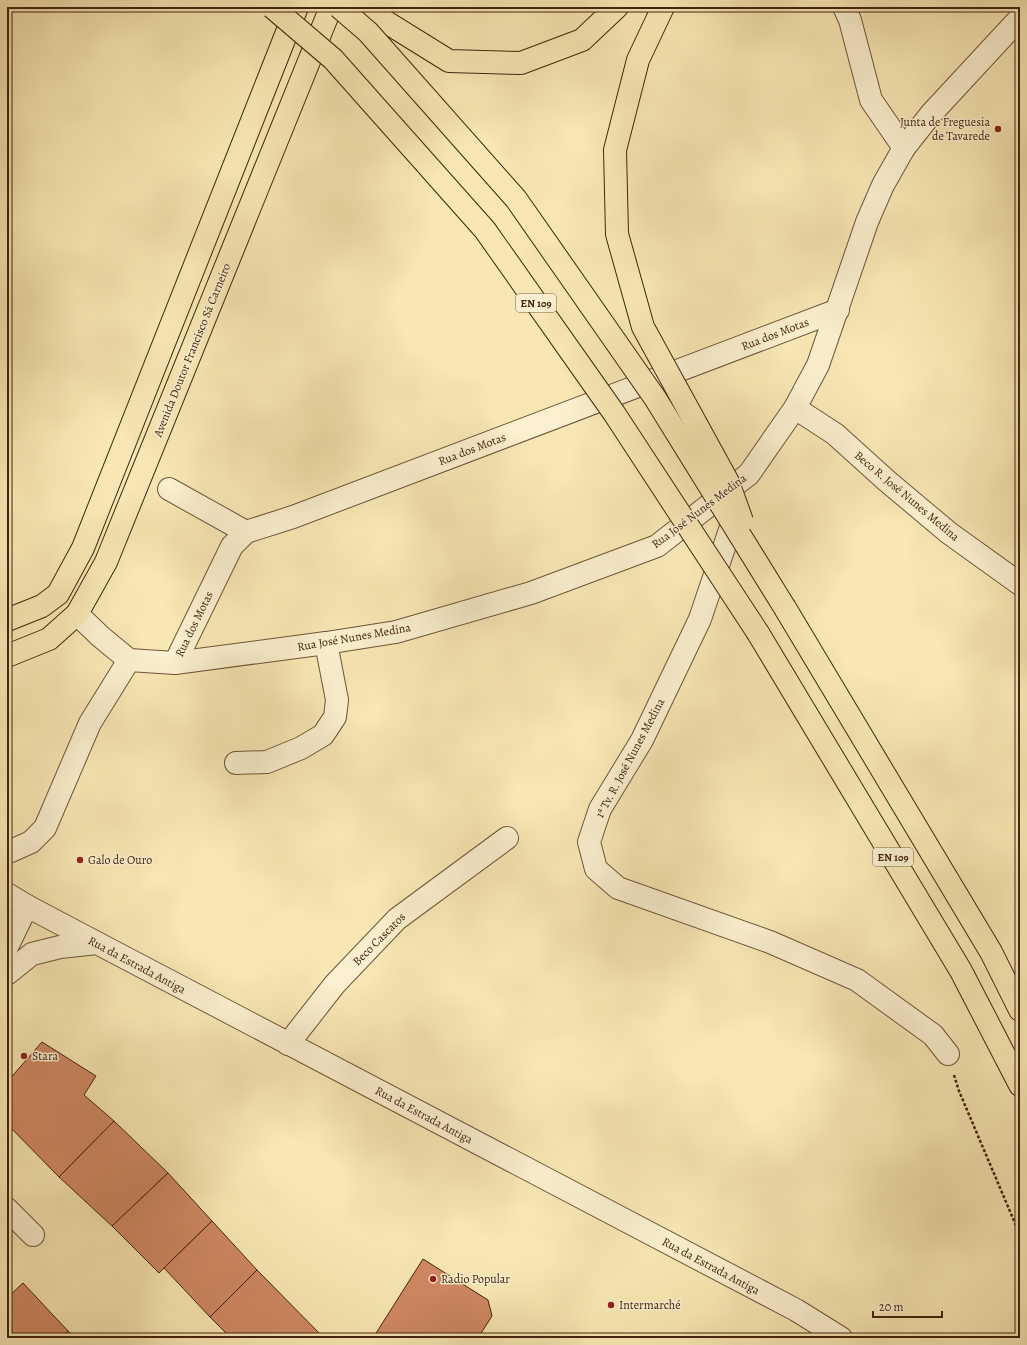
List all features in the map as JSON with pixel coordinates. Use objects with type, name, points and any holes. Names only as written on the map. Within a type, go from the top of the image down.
[{"type":"main road","name":"EN 109","points":[[272,7],[332,59],[485,230],[614,413],[758,633],[961,971],[1020,1085]]},
{"type":"main road","points":[[7,620],[42,606],[58,594],[83,548],[297,7]]},
{"type":"main road","name":"Avenida Doutor Francisco Sá Carneiro","points":[[7,656],[49,638],[77,614],[106,562],[331,7]]},
{"type":"main road","name":"EN 109","points":[[339,7],[368,32],[516,199],[655,398],[785,608],[991,952],[1020,1010]]},
{"type":"main road","points":[[362,7],[449,61],[521,63],[582,40],[617,7]]},
{"type":"main road","points":[[663,7],[638,60],[614,150],[617,234],[643,327],[728,482],[755,560]]},
{"type":"street","points":[[844,7],[850,20],[871,100],[904,148]]},
{"type":"street","name":"Rua José Nunes Medina","points":[[129,660],[176,662],[326,643],[396,632],[531,593],[657,546],[749,474],[795,408],[818,365],[867,222],[883,185],[904,148],[931,114],[1020,18]]},
{"type":"street","name":"Rua dos Motas","points":[[176,662],[232,546],[246,532],[293,517],[838,310]]},
{"type":"street","name":"Beco R. José Nunes Medina","points":[[795,408],[835,434],[887,481],[949,533],[1020,584]]},
{"type":"street","name":"1ª Tv. R. José Nunes Medina","points":[[749,474],[700,619],[642,740],[600,809],[589,842],[596,869],[618,888],[770,942],[857,980],[933,1035],[948,1054]]},
{"type":"street","points":[[169,488],[246,532]]},
{"type":"street","points":[[7,851],[11,851],[31,842],[45,828],[90,723],[129,660],[101,637],[77,614]]},
{"type":"street","points":[[236,762],[267,762],[301,748],[322,735],[335,716],[337,700],[326,643]]},
{"type":"street","name":"Beco Cascatos","points":[[288,1044],[335,984],[397,919],[507,838]]},
{"type":"street","name":"Rua da Estrada Antiga","points":[[7,894],[96,943],[796,1310],[841,1338]]},
{"type":"street","points":[[7,947],[27,906]]},
{"type":"street","points":[[7,974],[32,954],[60,947],[96,943]]},
{"type":"street","points":[[7,1209],[34,1235]]},
{"type":"path","points":[[948,1054],[959,1091],[1020,1236]]},
{"type":"building","points":[[42,1042],[96,1076],[84,1095],[114,1121],[59,1177],[7,1124],[7,1082]]},
{"type":"building","points":[[114,1121],[168,1173],[112,1226],[59,1177]]},
{"type":"building","points":[[168,1173],[212,1221],[159,1273],[112,1226]]},
{"type":"building","points":[[212,1221],[257,1270],[210,1317],[164,1268]]},
{"type":"building","name":"Radio Popular","points":[[423,1259],[488,1300],[492,1316],[478,1338],[373,1338]]},
{"type":"building","points":[[257,1270],[324,1338],[231,1338],[210,1317]]},
{"type":"building","points":[[23,1283],[68,1331],[61,1338],[7,1338],[7,1298]]},
{"type":"building","points":[[68,1331],[76,1338],[61,1338]]},
{"type":"place","name":"Junta de Freguesia de Tavarede","points":[[998,129]]},
{"type":"place","name":"Galo de Ouro","points":[[80,860]]},
{"type":"place","name":"Stara","points":[[24,1056]]},
{"type":"place","name":"Radio Popular","points":[[433,1279]]},
{"type":"place","name":"Intermarché","points":[[611,1305]]}]
